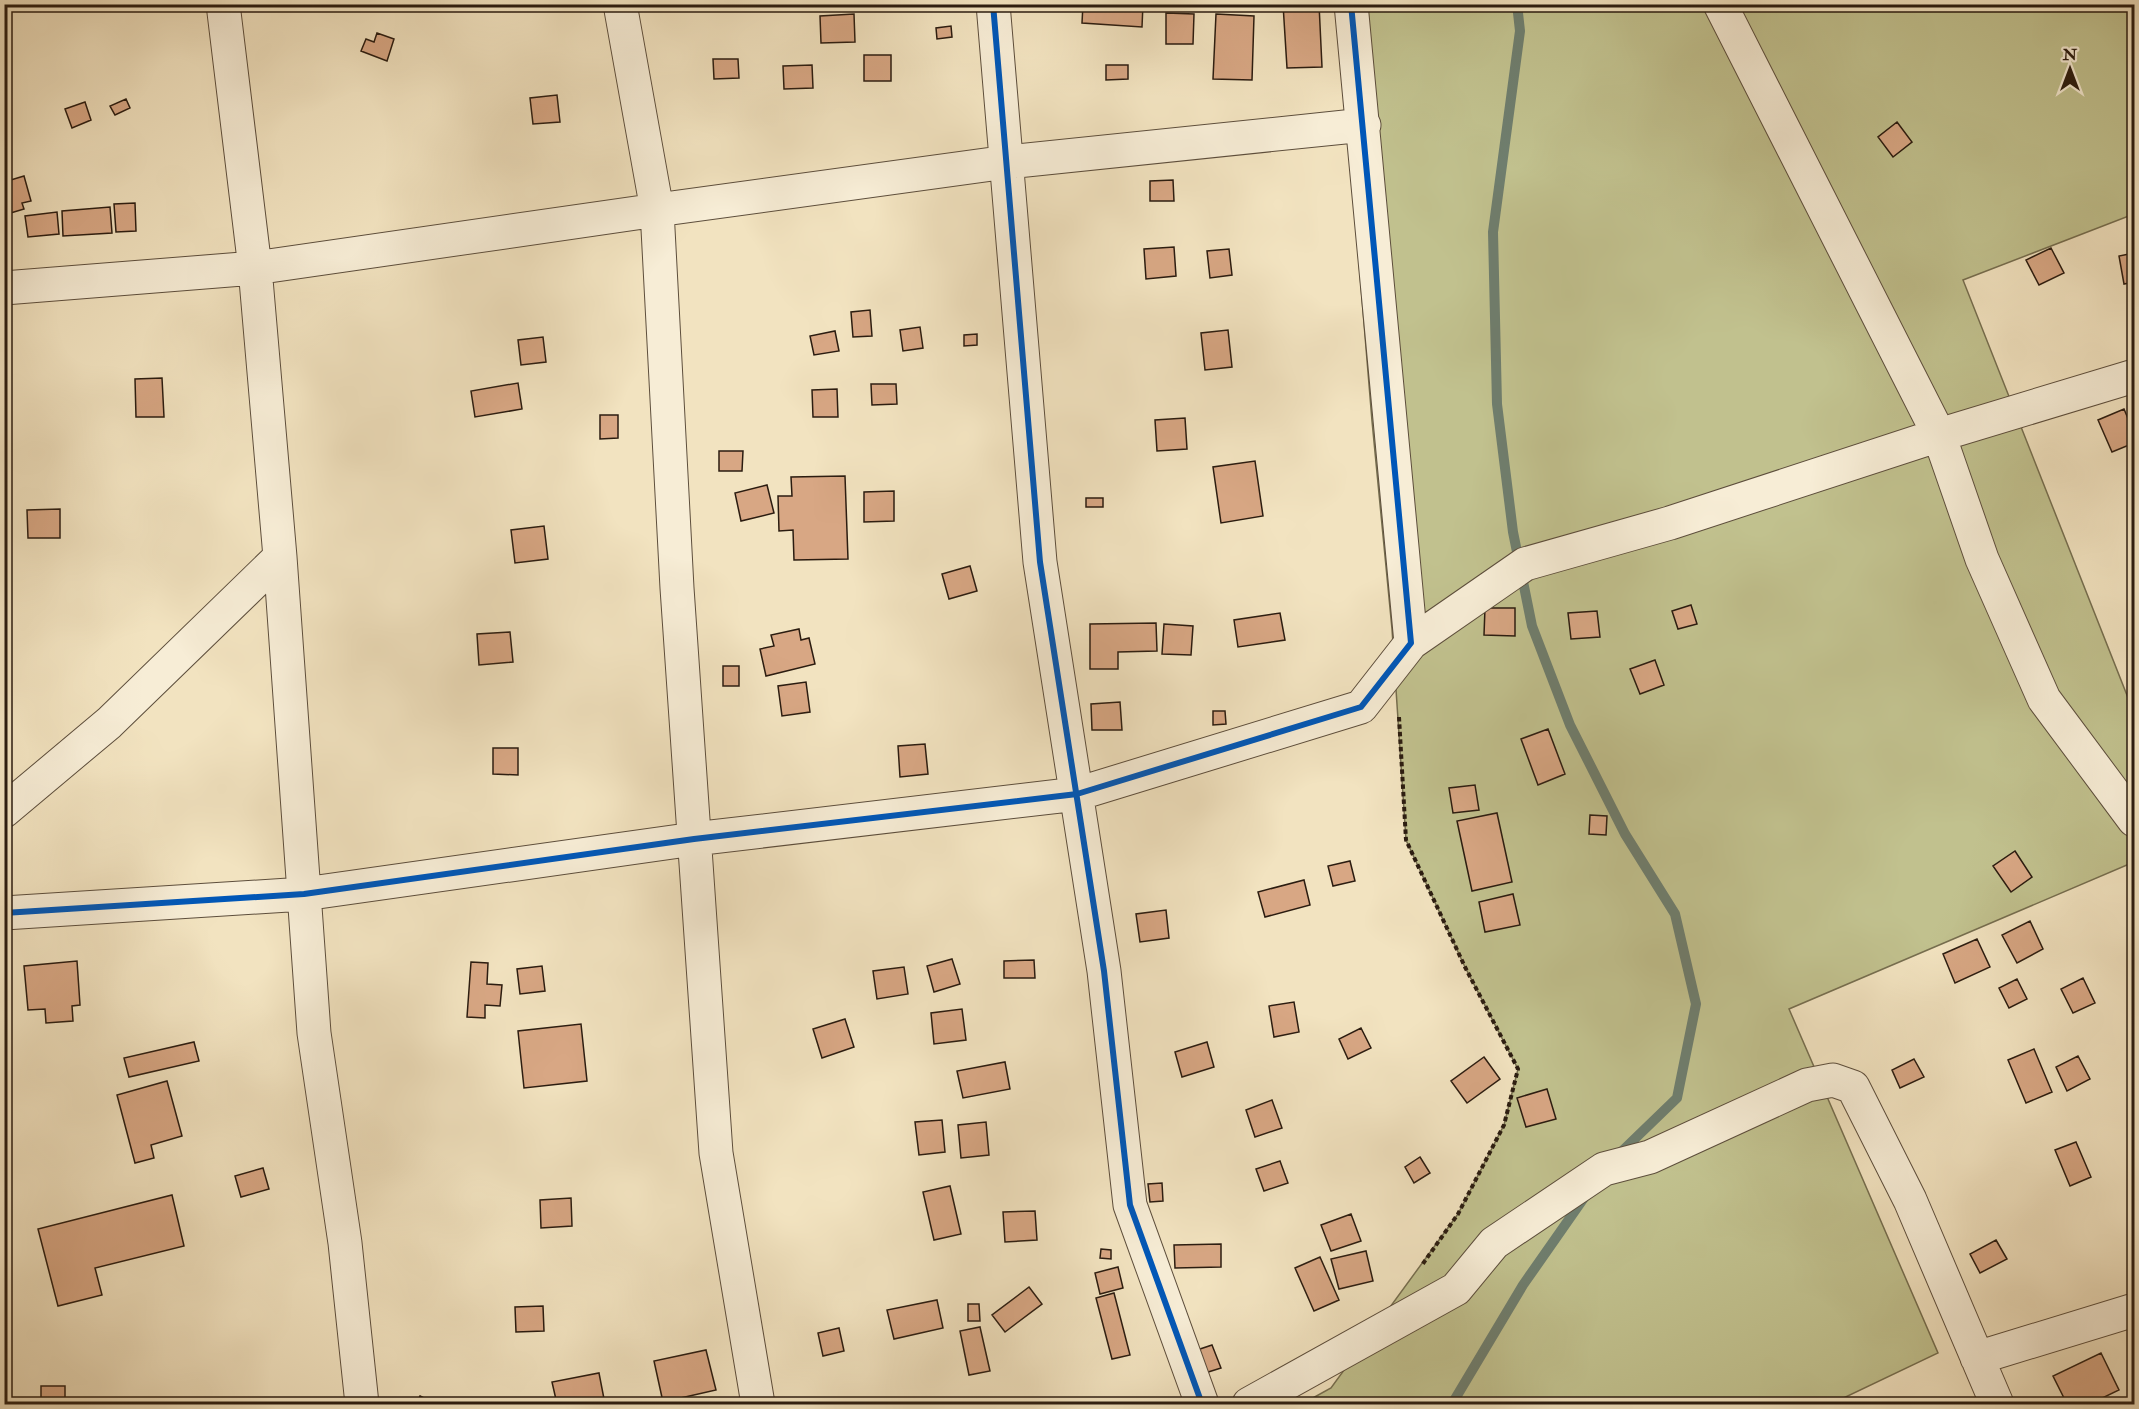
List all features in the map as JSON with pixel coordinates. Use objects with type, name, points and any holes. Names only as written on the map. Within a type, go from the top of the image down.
[{"type":"street","points":[[223,4],[255,268],[280,557],[314,1033],[345,1243],[363,1404]]},
{"type":"street","points":[[620,4],[657,210],[676,588],[716,1153],[758,1404]]},
{"type":"street","points":[[993,4],[1040,562],[1104,971],[1130,1205],[1202,1404]]},
{"type":"street","points":[[1352,4],[1411,643]]},
{"type":"street","points":[[1720,4],[1940,435],[1982,558],[2044,699],[2134,820]]},
{"type":"street","points":[[4,288],[255,268],[1007,162],[1364,125]]},
{"type":"street","points":[[4,913],[304,894],[694,839],[1077,794],[1361,707],[1411,643],[1525,564],[1670,523],[1940,435],[2134,376]]},
{"type":"street","points":[[4,811],[109,723],[280,557]]},
{"type":"street","points":[[1249,1404],[1456,1289],[1494,1243],[1604,1169],[1650,1157],[1808,1085],[1833,1080],[1853,1087],[1910,1200],[1997,1404]]},
{"type":"street","points":[[1977,1358],[2134,1310]]},
{"type":"path","points":[[1399,711],[1406,840],[1465,967],[1518,1069],[1504,1125],[1458,1214],[1418,1272]]},
{"type":"green space","points":[[1356,5],[2134,5],[2134,214],[1963,280],[2134,713],[2134,862],[1789,1009],[1938,1353],[1831,1404],[1302,1404],[1331,1388],[1458,1214],[1504,1125],[1518,1069],[1465,967],[1406,840],[1392,629],[1353,189]]},
{"type":"building","points":[[1083,4],[1143,4],[1142,27],[1082,23]]},
{"type":"building","points":[[1283,4],[1319,4],[1322,67],[1287,68]]},
{"type":"building","points":[[1166,13],[1194,14],[1193,44],[1166,44]]},
{"type":"building","points":[[854,14],[855,42],[821,43],[820,16]]},
{"type":"building","points":[[1216,14],[1254,16],[1252,80],[1213,79]]},
{"type":"building","points":[[951,26],[952,37],[937,39],[936,28]]},
{"type":"building","points":[[377,33],[394,39],[387,61],[361,51],[366,39],[374,42]]},
{"type":"building","points":[[864,55],[891,55],[891,81],[864,81]]},
{"type":"building","points":[[713,59],[738,59],[739,78],[714,79]]},
{"type":"building","points":[[812,65],[813,88],[784,89],[783,66]]},
{"type":"building","points":[[1106,65],[1128,65],[1128,79],[1106,80]]},
{"type":"building","points":[[557,95],[560,122],[533,124],[530,98]]},
{"type":"building","points":[[126,99],[130,108],[115,115],[110,106]]},
{"type":"building","points":[[85,102],[91,120],[72,128],[65,109]]},
{"type":"building","points":[[1897,122],[1912,142],[1893,157],[1878,137]]},
{"type":"building","points":[[24,176],[31,201],[22,203],[24,209],[4,215],[4,182]]},
{"type":"building","points":[[1173,180],[1174,201],[1150,201],[1150,181]]},
{"type":"building","points":[[135,203],[136,231],[116,232],[114,204]]},
{"type":"building","points":[[110,207],[112,233],[63,236],[62,211]]},
{"type":"building","points":[[57,212],[59,234],[28,237],[25,216]]},
{"type":"building","points":[[1174,247],[1176,276],[1146,279],[1144,249]]},
{"type":"building","points":[[2051,248],[2064,273],[2039,285],[2026,260]]},
{"type":"building","points":[[1229,249],[1232,275],[1210,278],[1207,251]]},
{"type":"building","points":[[2134,253],[2134,282],[2124,284],[2119,256]]},
{"type":"building","points":[[870,310],[872,336],[853,337],[851,312]]},
{"type":"building","points":[[920,327],[923,348],[903,351],[900,330]]},
{"type":"building","points":[[1228,330],[1232,367],[1205,370],[1201,333]]},
{"type":"building","points":[[835,331],[839,351],[814,355],[810,336]]},
{"type":"building","points":[[977,334],[977,345],[964,346],[964,335]]},
{"type":"building","points":[[543,337],[546,362],[521,365],[518,340]]},
{"type":"building","points":[[162,378],[164,417],[136,417],[135,379]]},
{"type":"building","points":[[518,383],[522,409],[475,417],[471,391]]},
{"type":"building","points":[[871,384],[896,384],[897,404],[872,405]]},
{"type":"building","points":[[837,389],[838,417],[813,417],[812,390]]},
{"type":"building","points":[[2124,409],[2134,433],[2134,443],[2112,452],[2098,420]]},
{"type":"building","points":[[600,415],[618,415],[618,438],[600,439]]},
{"type":"building","points":[[1185,418],[1187,449],[1157,451],[1155,420]]},
{"type":"building","points":[[719,451],[743,451],[742,471],[719,471]]},
{"type":"building","points":[[1255,461],[1263,516],[1221,523],[1213,467]]},
{"type":"building","points":[[845,476],[848,559],[794,560],[793,530],[779,531],[778,496],[792,496],[791,477]]},
{"type":"building","points":[[767,485],[774,513],[741,521],[735,493]]},
{"type":"building","points":[[894,491],[894,521],[864,522],[864,492]]},
{"type":"building","points":[[1086,498],[1103,498],[1103,507],[1086,507]]},
{"type":"building","points":[[60,509],[60,538],[28,538],[27,510]]},
{"type":"building","points":[[544,526],[548,559],[515,563],[511,530]]},
{"type":"building","points":[[970,566],[977,591],[949,599],[942,574]]},
{"type":"building","points":[[1691,605],[1697,624],[1678,629],[1672,611]]},
{"type":"building","points":[[1485,608],[1515,608],[1515,636],[1484,635]]},
{"type":"building","points":[[1597,611],[1600,637],[1571,639],[1568,613]]},
{"type":"building","points":[[1280,613],[1285,640],[1238,647],[1234,620]]},
{"type":"building","points":[[1156,623],[1157,651],[1118,652],[1118,669],[1090,669],[1090,624]]},
{"type":"building","points":[[1164,624],[1193,626],[1191,655],[1162,654]]},
{"type":"building","points":[[799,629],[801,640],[809,638],[815,664],[766,676],[760,649],[774,646],[771,635]]},
{"type":"building","points":[[510,632],[513,662],[479,665],[477,634]]},
{"type":"building","points":[[1655,660],[1664,685],[1640,694],[1630,669]]},
{"type":"building","points":[[723,666],[739,666],[739,686],[723,686]]},
{"type":"building","points":[[806,682],[810,712],[782,716],[778,686]]},
{"type":"building","points":[[1120,702],[1122,730],[1092,730],[1091,704]]},
{"type":"building","points":[[1213,711],[1225,711],[1226,724],[1213,725]]},
{"type":"building","points":[[1548,729],[1565,774],[1538,785],[1521,739]]},
{"type":"building","points":[[925,744],[928,774],[900,777],[898,746]]},
{"type":"building","points":[[493,748],[518,748],[518,775],[493,774]]},
{"type":"building","points":[[1475,785],[1479,810],[1453,813],[1449,788]]},
{"type":"building","points":[[1497,813],[1512,882],[1472,891],[1457,821]]},
{"type":"building","points":[[1590,815],[1607,816],[1606,835],[1589,834]]},
{"type":"building","points":[[2015,851],[2032,877],[2011,892],[1993,866]]},
{"type":"building","points":[[1350,861],[1355,881],[1333,886],[1328,866]]},
{"type":"building","points":[[1304,880],[1310,905],[1265,917],[1258,892]]},
{"type":"building","points":[[1513,894],[1520,925],[1485,932],[1479,902]]},
{"type":"building","points":[[1166,910],[1169,938],[1140,942],[1136,914]]},
{"type":"building","points":[[2030,921],[2043,949],[2017,963],[2002,935]]},
{"type":"building","points":[[1977,939],[1990,967],[1955,983],[1943,954]]},
{"type":"building","points":[[952,959],[960,984],[934,992],[927,966]]},
{"type":"building","points":[[1034,960],[1035,978],[1004,978],[1004,961]]},
{"type":"building","points":[[77,961],[80,1005],[72,1006],[73,1021],[46,1023],[45,1009],[28,1010],[24,966]]},
{"type":"building","points":[[471,962],[488,963],[487,984],[502,985],[500,1006],[485,1005],[485,1018],[467,1017]]},
{"type":"building","points":[[542,966],[545,991],[520,994],[517,969]]},
{"type":"building","points":[[904,967],[908,994],[877,999],[873,971]]},
{"type":"building","points":[[2083,978],[2095,1003],[2073,1013],[2061,989]]},
{"type":"building","points":[[2017,979],[2027,999],[2009,1008],[1999,988]]},
{"type":"building","points":[[1294,1002],[1299,1032],[1274,1037],[1269,1006]]},
{"type":"building","points":[[962,1009],[966,1040],[934,1044],[931,1013]]},
{"type":"building","points":[[845,1019],[854,1047],[822,1058],[813,1029]]},
{"type":"building","points":[[581,1024],[587,1081],[524,1088],[518,1031]]},
{"type":"building","points":[[1361,1028],[1371,1048],[1348,1059],[1339,1039]]},
{"type":"building","points":[[194,1042],[199,1061],[129,1077],[124,1058]]},
{"type":"building","points":[[1207,1042],[1214,1067],[1182,1077],[1175,1052]]},
{"type":"building","points":[[2034,1049],[2052,1092],[2026,1103],[2008,1060]]},
{"type":"building","points":[[2078,1056],[2090,1079],[2067,1091],[2056,1067]]},
{"type":"building","points":[[1484,1057],[1500,1079],[1467,1103],[1451,1081]]},
{"type":"building","points":[[1914,1059],[1924,1077],[1900,1088],[1892,1070]]},
{"type":"building","points":[[1005,1062],[1010,1089],[963,1098],[957,1071]]},
{"type":"building","points":[[167,1081],[182,1136],[151,1145],[154,1158],[135,1163],[117,1095]]},
{"type":"building","points":[[1547,1089],[1556,1119],[1526,1127],[1517,1098]]},
{"type":"building","points":[[1272,1100],[1282,1128],[1255,1137],[1246,1110]]},
{"type":"building","points":[[942,1120],[945,1152],[919,1155],[915,1122]]},
{"type":"building","points":[[986,1122],[989,1155],[961,1158],[958,1125]]},
{"type":"building","points":[[2076,1142],[2091,1177],[2070,1186],[2055,1150]]},
{"type":"building","points":[[1420,1157],[1430,1173],[1414,1183],[1405,1167]]},
{"type":"building","points":[[1280,1161],[1288,1183],[1264,1191],[1256,1169]]},
{"type":"building","points":[[263,1168],[269,1189],[241,1197],[235,1176]]},
{"type":"building","points":[[1162,1183],[1163,1201],[1150,1202],[1148,1184]]},
{"type":"building","points":[[950,1186],[961,1234],[934,1240],[923,1192]]},
{"type":"building","points":[[172,1195],[184,1246],[95,1268],[102,1295],[58,1306],[38,1229]]},
{"type":"building","points":[[571,1198],[572,1226],[541,1228],[540,1200]]},
{"type":"building","points":[[1035,1211],[1037,1240],[1005,1242],[1003,1212]]},
{"type":"building","points":[[1351,1214],[1361,1241],[1331,1251],[1321,1225]]},
{"type":"building","points":[[1996,1240],[2007,1259],[1980,1273],[1970,1254]]},
{"type":"building","points":[[1221,1244],[1221,1267],[1175,1268],[1174,1245]]},
{"type":"building","points":[[1101,1249],[1111,1250],[1111,1259],[1100,1258]]},
{"type":"building","points":[[1366,1251],[1373,1281],[1339,1289],[1331,1259]]},
{"type":"building","points":[[1320,1257],[1339,1300],[1314,1311],[1295,1268]]},
{"type":"building","points":[[1118,1267],[1123,1288],[1100,1294],[1095,1273]]},
{"type":"building","points":[[1029,1287],[1042,1304],[1005,1332],[992,1315]]},
{"type":"building","points":[[1114,1293],[1130,1355],[1112,1359],[1096,1298]]},
{"type":"building","points":[[937,1300],[943,1328],[894,1339],[887,1310]]},
{"type":"building","points":[[968,1304],[979,1304],[980,1321],[968,1321]]},
{"type":"building","points":[[543,1306],[544,1331],[516,1332],[515,1307]]},
{"type":"building","points":[[980,1327],[990,1371],[969,1375],[960,1331]]},
{"type":"building","points":[[839,1328],[844,1351],[823,1356],[818,1333]]},
{"type":"building","points":[[1212,1345],[1221,1368],[1205,1373],[1197,1350]]},
{"type":"building","points":[[706,1350],[716,1390],[663,1402],[654,1361]]},
{"type":"building","points":[[2101,1353],[2119,1390],[2090,1404],[2067,1404],[2053,1376]]},
{"type":"building","points":[[599,1373],[605,1404],[557,1404],[552,1382]]},
{"type":"building","points":[[41,1386],[65,1386],[65,1404],[41,1404]]},
{"type":"building","points":[[420,1396],[434,1403],[434,1404],[416,1404]]},
{"type":"building","points":[[866,1400],[867,1404],[840,1404]]},
{"type":"waterway","points":[[1517,4],[1520,31],[1493,232],[1497,404],[1513,532],[1532,626],[1570,725],[1625,834],[1675,914],[1696,1004],[1677,1098],[1618,1155]]},
{"type":"waterway","points":[[1452,1404],[1523,1285],[1586,1195]]},
{"type":"cycle path","points":[[993,4],[1040,562],[1104,971],[1130,1205],[1202,1404]]},
{"type":"cycle path","points":[[4,913],[304,894],[694,839],[1077,794],[1361,707],[1411,643],[1351,4]]}]
